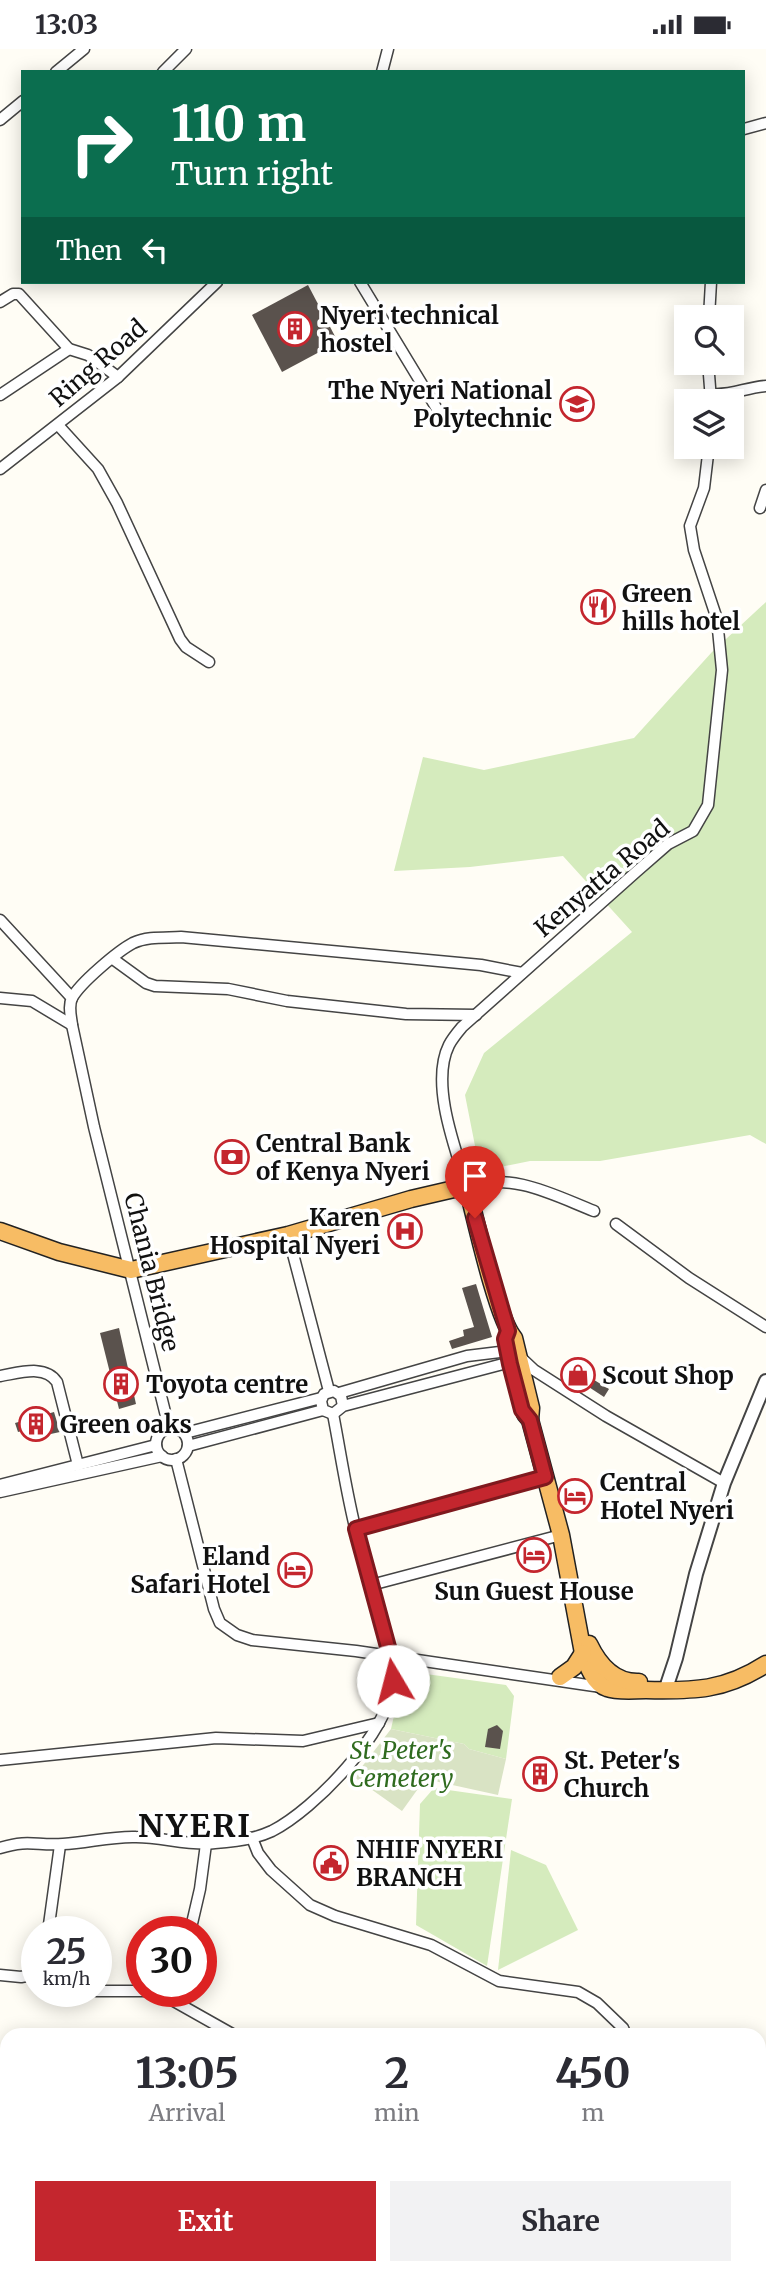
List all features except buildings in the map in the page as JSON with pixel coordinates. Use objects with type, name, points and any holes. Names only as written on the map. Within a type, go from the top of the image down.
[{"type":"highway","points":[[0,1231],[59,1252],[131,1271],[288,1235],[411,1199],[467,1186],[494,1286],[508,1331],[514,1338],[531,1408],[530,1420],[561,1535],[587,1667],[602,1684],[671,1687],[726,1685],[766,1664]]},
{"type":"highway","points":[[577,1616],[598,1663],[628,1683],[671,1687],[735,1674],[766,1651]]},
{"type":"highway","points":[[560,1677],[574,1667],[583,1653]]},
{"type":"street","points":[[58,70],[84,49]]},
{"type":"street","points":[[165,70],[186,49]]},
{"type":"street","points":[[383,70],[388,49]]},
{"type":"street","points":[[0,120],[21,103]]},
{"type":"street","points":[[745,129],[766,123]]},
{"type":"street","name":"Ring Road","points":[[0,469],[118,377],[215,284]]},
{"type":"street","points":[[361,284],[437,409]]},
{"type":"street","points":[[710,305],[711,284]]},
{"type":"street","points":[[0,302],[13,294],[19,294],[69,349],[88,355],[118,377]]},
{"type":"street","points":[[0,395],[69,349]]},
{"type":"street","points":[[743,389],[766,386]]},
{"type":"street","points":[[58,425],[98,469],[117,503],[180,639],[186,647],[209,662]]},
{"type":"street","name":"Kenyatta Road","points":[[467,1186],[443,1097],[443,1069],[449,1044],[462,1027],[580,919],[668,844],[693,831],[708,805],[722,670],[717,619],[694,550],[690,526],[704,488],[707,459]]},
{"type":"street","points":[[760,507],[766,489]]},
{"type":"street","points":[[0,920],[72,998],[134,943],[151,938],[181,937],[481,965],[522,973]]},
{"type":"street","points":[[113,959],[146,983],[155,986],[228,989],[287,1001],[406,1014],[476,1015]]},
{"type":"street","points":[[0,998],[32,1001],[72,1025]]},
{"type":"street","name":"Chania Bridge","points":[[72,998],[72,1025],[94,1127],[169,1428]]},
{"type":"street","points":[[467,1186],[486,1181],[516,1183],[593,1211]]},
{"type":"street","points":[[616,1224],[689,1278],[766,1328]]},
{"type":"street","points":[[0,1848],[22,1841],[60,1845],[136,1837],[206,1844],[252,1838],[271,1831],[310,1806],[337,1779],[379,1723],[391,1694],[391,1658],[356,1529],[328,1412],[330,1394],[288,1235]]},
{"type":"street","points":[[184,1433],[467,1356],[518,1361],[606,1416],[724,1483]]},
{"type":"street","points":[[188,1446],[518,1361]]},
{"type":"street","points":[[0,1376],[44,1370],[52,1374],[57,1382],[78,1465]]},
{"type":"street","points":[[671,1687],[696,1574],[724,1483],[766,1381]]},
{"type":"street","points":[[330,1394],[343,1399],[343,1406]]},
{"type":"street","points":[[0,1492],[162,1456],[176,1459],[184,1454],[188,1446],[184,1433],[177,1428],[169,1428],[158,1436],[156,1445],[162,1456]]},
{"type":"street","points":[[0,1485],[156,1445]]},
{"type":"street","points":[[176,1459],[214,1609],[220,1623],[237,1635],[252,1640],[356,1651],[493,1671],[602,1684],[628,1683]]},
{"type":"street","points":[[356,1529],[545,1477]]},
{"type":"street","points":[[371,1585],[561,1535]]},
{"type":"street","points":[[493,1671],[602,1684]]},
{"type":"street","points":[[0,1760],[216,1738],[303,1741],[379,1723]]},
{"type":"street","points":[[252,1838],[258,1853],[271,1870],[310,1905],[335,1916],[431,1945],[499,1981],[578,1992],[597,2003],[622,2028]]},
{"type":"street","points":[[194,1916],[206,1844]]},
{"type":"street","points":[[50,1916],[60,1845]]},
{"type":"street","points":[[0,1975],[21,1976]]},
{"type":"street","points":[[191,2007],[223,2028]]},
{"type":"green space","points":[[766,602],[766,1144],[750,1135],[600,1161],[530,1161],[480,1171],[465,1095],[484,1053],[632,932],[563,856],[470,867],[394,871],[423,757],[484,770],[634,738],[712,652]]},
{"type":"green space","points":[[404,1671],[506,1685],[514,1696],[506,1759],[469,1749],[464,1744],[391,1729]]},
{"type":"green space","name":"St. Peter's Cemetery","points":[[391,1729],[464,1744],[469,1749],[506,1759],[498,1795],[425,1779],[402,1811],[354,1777]]},
{"type":"green space","points":[[434,1788],[512,1799],[487,1966],[416,1925],[420,1804]]},
{"type":"green space","points":[[511,1850],[546,1865],[578,1930],[498,1970]]},
{"type":"place","name":"Nyeri technical hostel","points":[[295,329]]},
{"type":"place","name":"The Nyeri National Polytechnic","points":[[577,404]]},
{"type":"place","name":"Green hills hotel","points":[[598,607]]},
{"type":"place","name":"Central Bank of Kenya Nyeri","points":[[232,1157]]},
{"type":"place","name":"Karen Hospital Nyeri","points":[[405,1231]]},
{"type":"place","name":"Scout Shop","points":[[578,1375]]},
{"type":"place","name":"Toyota centre","points":[[121,1384]]},
{"type":"place","name":"Green oaks","points":[[36,1424]]},
{"type":"place","name":"Central Hotel Nyeri","points":[[575,1496]]},
{"type":"place","name":"Sun Guest House","points":[[534,1555]]},
{"type":"place","name":"Eland Safari Hotel","points":[[295,1570]]},
{"type":"place","name":"St. Peter's Church","points":[[540,1774]]},
{"type":"place","name":"NHIF NYERI BRANCH","points":[[331,1863]]},
{"type":"district","name":"NYERI","points":[[195,1826]]},
{"type":"route","points":[[393,1681],[391,1658],[356,1529],[545,1477],[530,1420],[522,1410],[505,1339],[508,1331],[475,1218]]}]
